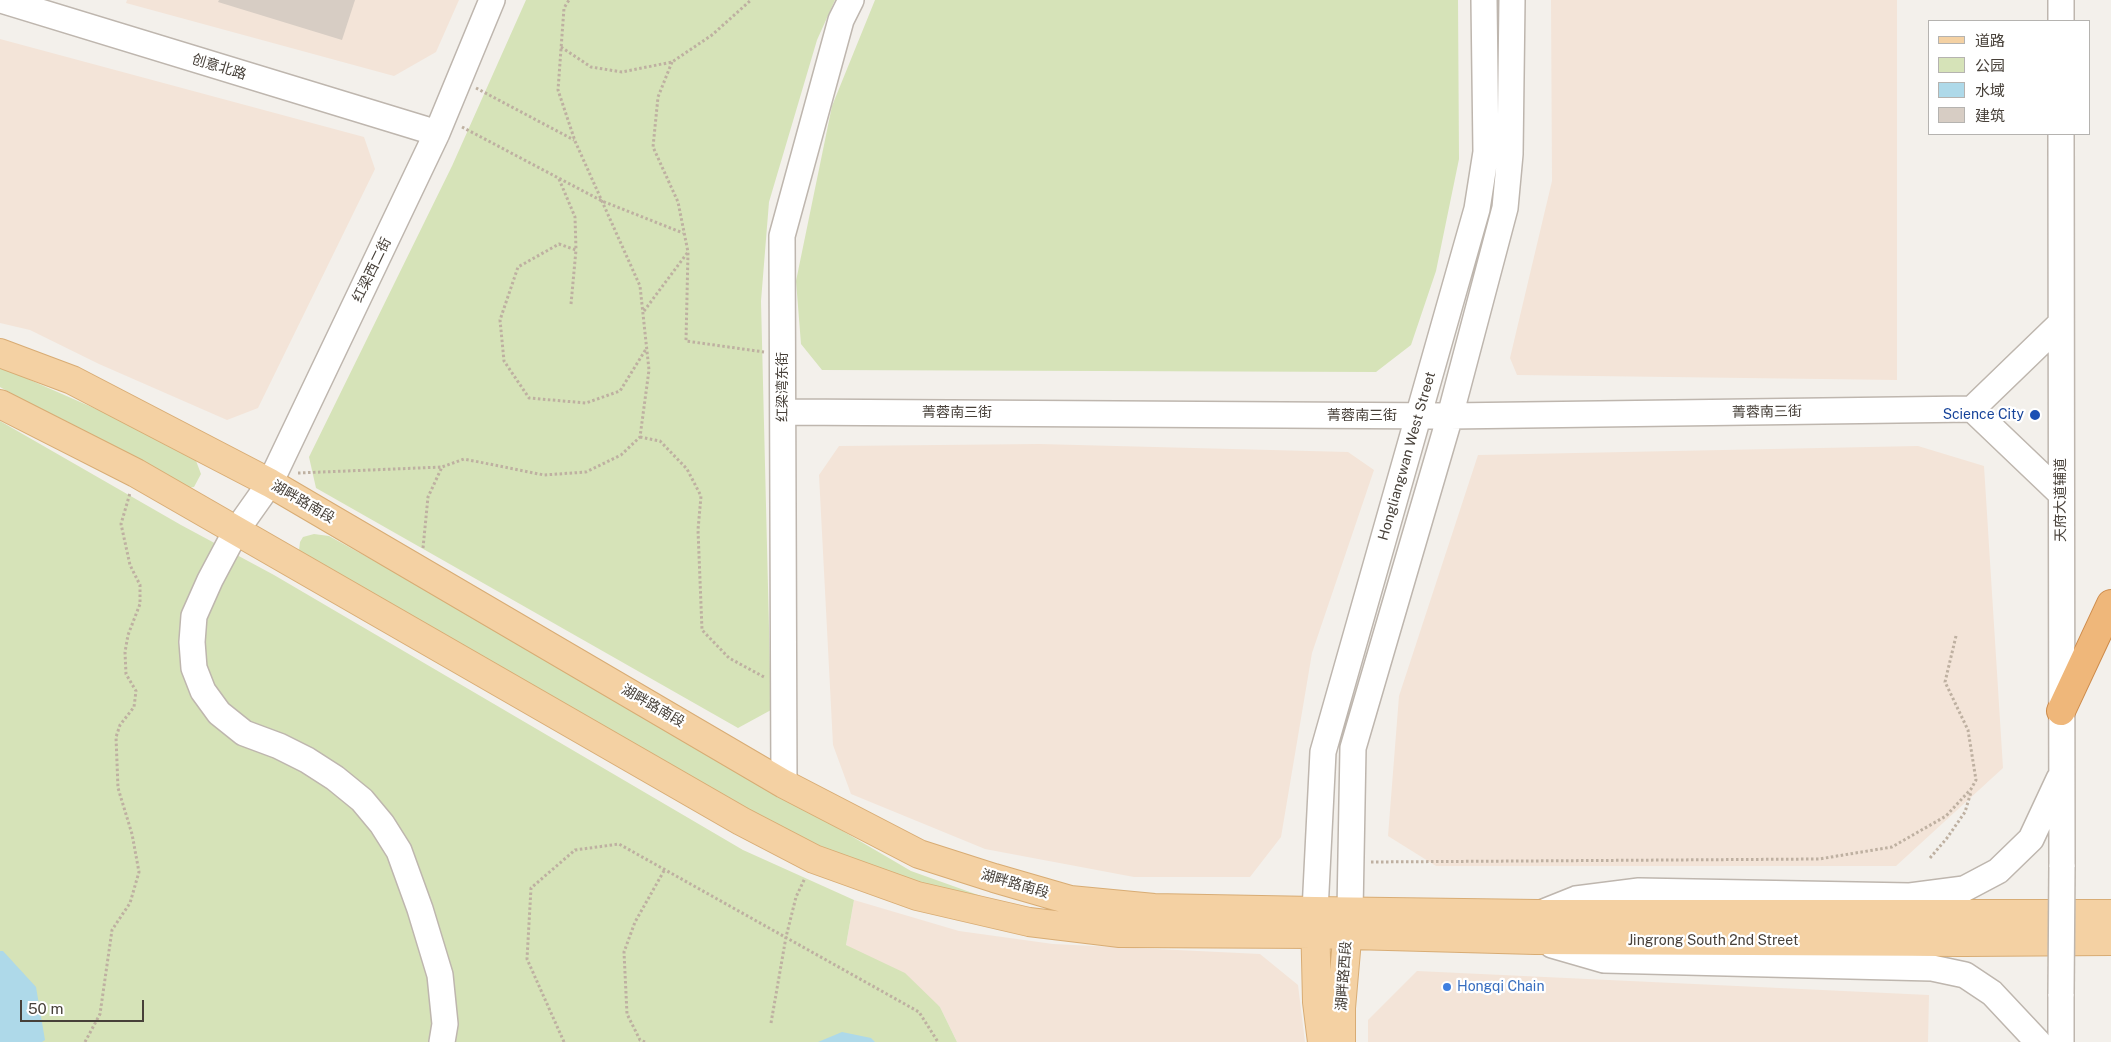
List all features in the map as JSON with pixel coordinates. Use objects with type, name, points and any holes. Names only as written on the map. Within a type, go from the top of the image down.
[{"type":"highway","points":[[2061,712],[2111,604]]},
{"type":"main road","name":"湖畔路南段","points":[[0,352],[72,380],[272,478],[421,571],[784,784],[919,854],[1070,900],[1315,923]]},
{"type":"main road","name":"湖畔路南段","points":[[0,404],[136,473],[733,816],[814,859],[917,896],[1029,922],[1120,933],[1349,923]]},
{"type":"main road","name":"Jingrong South 2nd Street","points":[[1537,927],[2111,914]]},
{"type":"main road","name":"湖畔路西段","points":[[1315,923],[1317,1002],[1322,1042]]},
{"type":"main road","name":"湖畔路西段","points":[[1342,1042],[1341,1008],[1349,923]]},
{"type":"main road","name":"Jingrong South 2nd Street","points":[[1349,923],[1537,927],[1964,942],[2111,941]]},
{"type":"street","name":"创意北路","points":[[1,0],[440,126]]},
{"type":"street","name":"红梁西二街","points":[[442,1042],[445,1024],[440,975],[420,909],[399,851],[382,824],[362,800],[307,760],[279,746],[244,733],[219,713],[203,691],[194,668],[192,642],[194,616],[210,580],[236,531],[272,478],[440,126],[492,0]]},
{"type":"street","name":"红梁湾东街","points":[[784,784],[782,236],[841,20],[851,0]]},
{"type":"street","name":"Hongliangwan West Street","points":[[1315,923],[1323,752],[1477,210],[1486,152],[1484,0]]},
{"type":"street","points":[[1349,923],[1353,748],[1450,416],[1505,208],[1510,154],[1512,0]]},
{"type":"street","points":[[2061,0],[2061,20]]},
{"type":"street","name":"天府大道辅道","points":[[2061,135],[2061,1042]]},
{"type":"street","points":[[2061,323],[1972,409],[2061,494]]},
{"type":"street","name":"菁蓉南三街","points":[[783,412],[1450,416],[1972,409]]},
{"type":"street","points":[[2038,1042],[1992,993],[1965,975],[1940,970],[1604,960],[1537,927],[1576,899],[1639,891],[1910,896],[1964,889],[1998,870],[2030,840],[2062,772]]},
{"type":"path","points":[[272,478],[442,467],[464,459],[544,475],[586,472],[621,455],[640,437],[649,370],[640,286],[575,140],[558,90],[564,8],[569,0]]},
{"type":"path","points":[[561,47],[591,67],[622,72],[672,62],[712,35],[751,0]]},
{"type":"path","points":[[672,62],[658,96],[653,147],[678,202],[688,252],[686,341],[782,354]]},
{"type":"path","points":[[460,79],[575,140]]},
{"type":"path","points":[[440,126],[559,179],[602,201],[684,233]]},
{"type":"path","points":[[559,179],[574,217],[576,250],[571,304]]},
{"type":"path","points":[[576,250],[559,244],[518,268],[500,320],[504,361],[529,398],[586,403],[620,391],[647,349]]},
{"type":"path","points":[[643,312],[688,252]]},
{"type":"path","points":[[640,437],[660,441],[687,469],[702,496],[698,530],[702,630],[729,658],[784,689]]},
{"type":"path","points":[[421,571],[428,497],[442,467]]},
{"type":"path","points":[[85,1042],[100,1014],[112,930],[130,903],[139,872],[132,834],[118,788],[116,737],[120,725],[134,707],[136,691],[126,674],[125,652],[128,635],[140,604],[140,585],[130,565],[121,524],[136,473]]},
{"type":"path","points":[[1930,858],[1965,812],[1976,780],[1968,730],[1946,682],[1956,636]]},
{"type":"path","points":[[1351,862],[1819,859],[1892,848],[1946,816],[1972,789]]},
{"type":"path","points":[[564,1042],[527,959],[531,888],[574,850],[619,844],[919,1012],[938,1042]]},
{"type":"path","points":[[771,1023],[786,937],[796,897],[814,859]]},
{"type":"path","points":[[645,1042],[639,1041],[627,1014],[624,952],[635,922],[664,869]]},
{"type":"shaded area","points":[[127,0],[459,0],[436,52],[394,76],[126,3]]},
{"type":"shaded area","points":[[1551,0],[1897,0],[1897,380],[1517,375],[1510,358],[1552,181]]},
{"type":"shaded area","points":[[0,39],[364,137],[375,169],[258,408],[227,420],[99,364],[30,330],[0,323]]},
{"type":"shaded area","points":[[1039,444],[1348,452],[1374,470],[1312,653],[1281,837],[1250,877],[1134,877],[985,849],[851,794],[833,745],[819,475],[839,446]]},
{"type":"shaded area","points":[[1918,446],[1984,466],[2003,768],[1896,866],[1436,866],[1388,836],[1399,696],[1478,455]]},
{"type":"shaded area","points":[[854,900],[959,931],[1053,944],[1260,954],[1298,985],[1305,1042],[957,1042],[940,1007],[846,945]]},
{"type":"shaded area","points":[[1417,971],[1929,995],[1928,1042],[1368,1042],[1368,1020]]},
{"type":"green space","points":[[526,0],[835,0],[817,40],[769,202],[761,301],[771,710],[738,728],[316,488],[309,457],[452,166]]},
{"type":"green space","points":[[875,0],[1458,0],[1459,159],[1436,271],[1411,345],[1376,372],[822,370],[801,344],[796,281],[832,106]]},
{"type":"green space","points":[[0,368],[128,423],[195,458],[201,474],[194,487],[179,489],[0,387]]},
{"type":"green space","points":[[0,421],[181,525],[274,575],[743,850],[854,900],[846,945],[905,973],[940,1007],[957,1042],[0,1042]]},
{"type":"green space","points":[[314,534],[329,536],[496,628],[911,871],[1009,906],[1006,912],[826,856],[303,561],[299,550],[300,542],[303,537]]},
{"type":"water","points":[[0,951],[3,951],[36,987],[45,1040],[42,1042],[0,1042]]},
{"type":"water","points":[[842,1032],[871,1038],[875,1042],[818,1042]]},
{"type":"building","points":[[219,0],[355,0],[342,40],[218,2]]},
{"type":"place","name":"Science City","points":[[2035,415]]},
{"type":"place","name":"Hongqi Chain","points":[[1447,987]]}]
